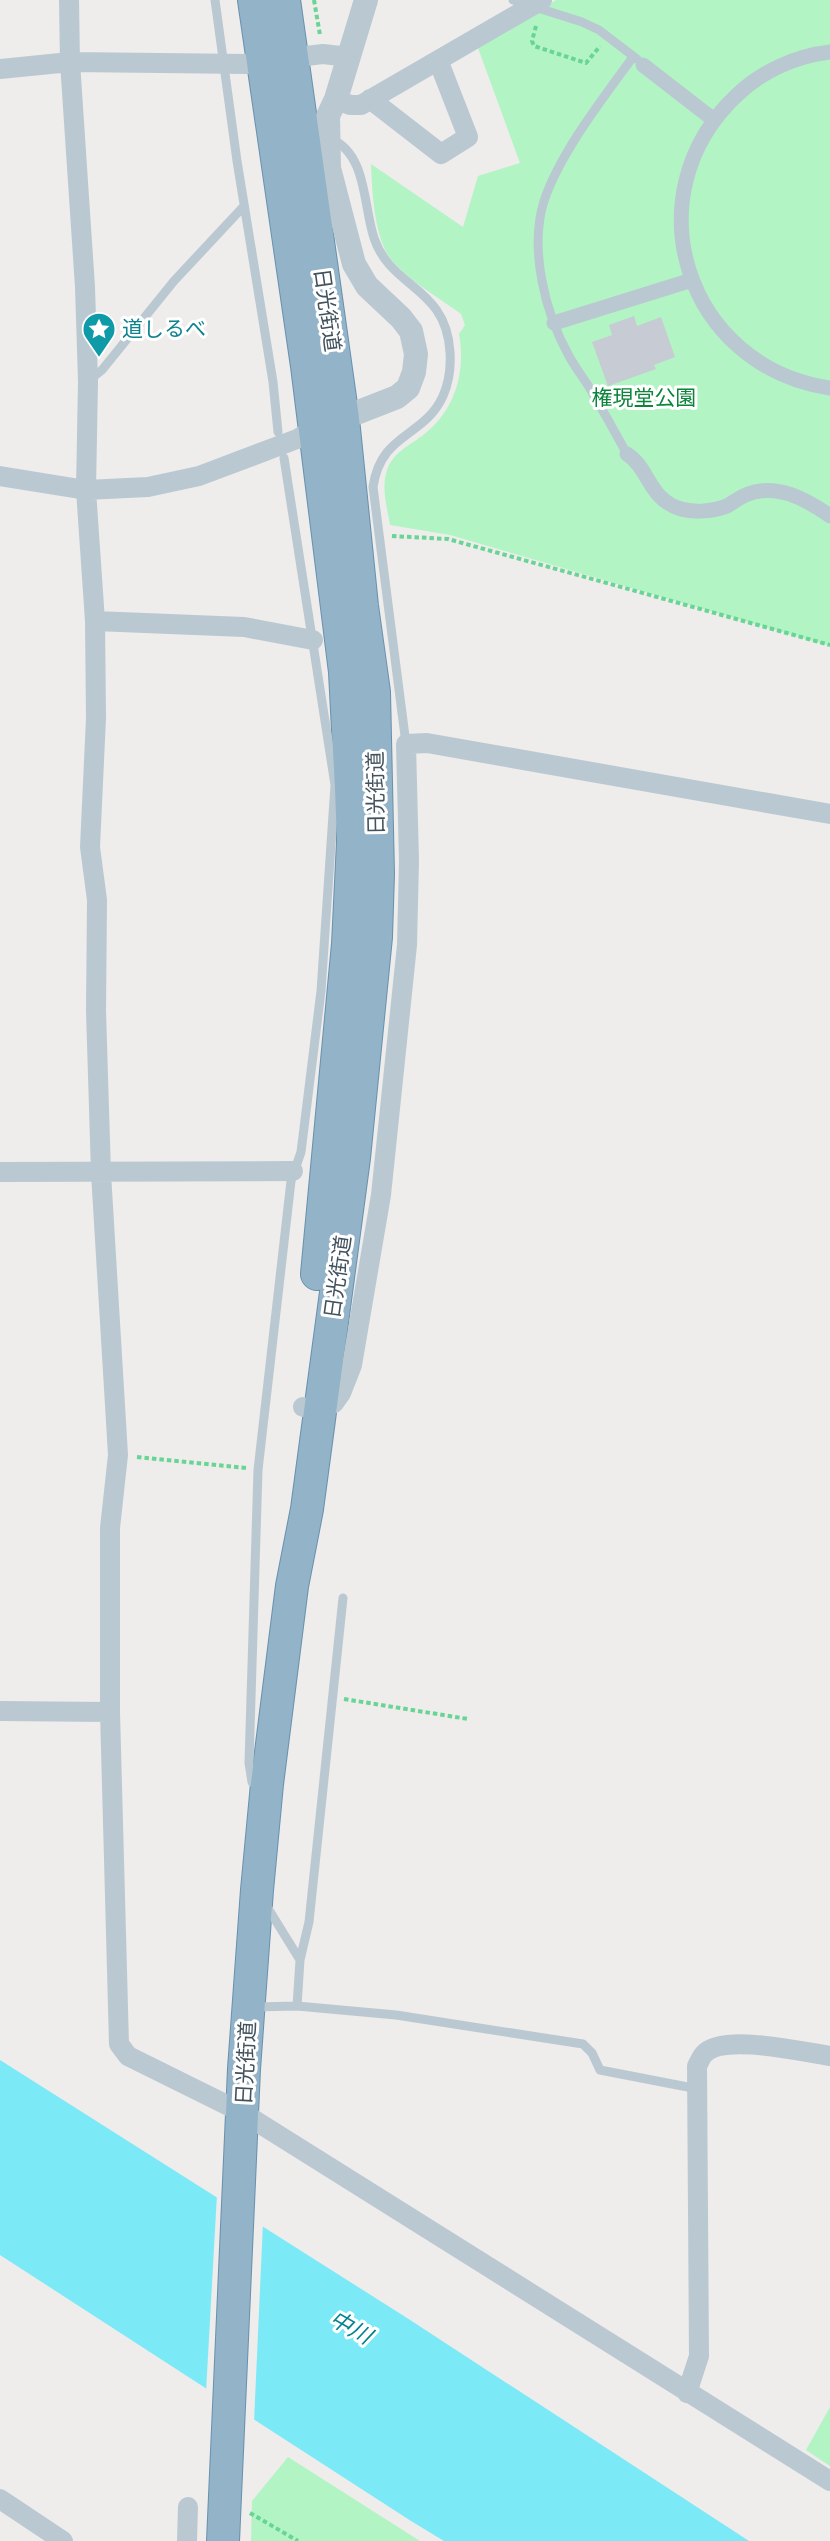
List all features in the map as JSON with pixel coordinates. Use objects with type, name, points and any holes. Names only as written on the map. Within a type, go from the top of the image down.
[{"type":"highway","name":"日光街道","points":[[254,0],[362,606],[374,692],[378,874],[376,937],[354,1158],[312,1408]]},
{"type":"highway","name":"日光街道","points":[[223,2541],[248,2007],[267,1784],[312,1408],[348,944],[353,842],[343,786],[345,672],[329,424],[284,0]]},
{"type":"street","points":[[69,0],[70,62],[88,381],[86,490],[95,621],[96,718],[90,847],[97,900],[96,1011],[101,1173],[118,1455],[110,1528],[111,1712],[119,2044],[128,2056],[243,2113],[830,2481]]},
{"type":"street","points":[[0,476],[86,490],[148,487],[198,476],[297,439],[397,397],[408,388],[414,372],[416,354],[411,331],[401,318],[367,286],[354,264],[329,168],[328,116],[336,99],[366,0]]},
{"type":"street","points":[[336,99],[350,105],[361,105],[438,60],[537,10]]},
{"type":"street","points":[[830,52],[804,57],[771,70],[742,90],[714,120],[692,160],[683,194],[682,238],[692,280],[708,311],[742,350],[787,377],[830,388]]},
{"type":"street","points":[[314,55],[349,57]]},
{"type":"street","points":[[370,99],[441,154],[468,137],[438,60]]},
{"type":"street","points":[[638,61],[714,120]]},
{"type":"street","points":[[0,69],[70,62],[248,64]]},
{"type":"street","points":[[554,324],[692,280]]},
{"type":"street","points":[[627,454],[634,459],[654,492],[666,502],[680,509],[693,512],[712,510],[727,506],[748,494],[773,491],[804,499],[830,516]]},
{"type":"street","points":[[95,621],[243,627],[313,640]]},
{"type":"street","points":[[312,1408],[334,1403],[341,1393],[352,1365],[381,1196],[407,945],[409,861],[406,744],[427,743],[830,814]]},
{"type":"street","points":[[0,1172],[293,1171]]},
{"type":"street","points":[[0,1711],[111,1712]]},
{"type":"street","points":[[687,2392],[699,2356],[697,2066],[704,2053],[718,2045],[741,2044],[830,2056]]},
{"type":"street","points":[[0,2499],[63,2541]]},
{"type":"street","points":[[187,2541],[188,2507]]},
{"type":"lane","points":[[215,0],[244,206],[273,382],[278,432]]},
{"type":"lane","points":[[513,0],[599,30],[638,61],[569,151],[552,180],[543,203],[540,225],[540,266],[554,324],[569,356],[627,454]]},
{"type":"lane","points":[[328,138],[341,143],[356,163],[379,250],[387,263],[435,305],[443,318],[450,346],[451,368],[438,406],[427,420],[392,445],[380,462],[373,487],[406,744]]},
{"type":"lane","points":[[88,381],[102,370],[174,281],[244,206]]},
{"type":"lane","points":[[267,1784],[252,1782],[249,1763],[258,1470],[293,1171],[301,1152],[343,786],[313,640],[284,458]]},
{"type":"lane","points":[[297,2006],[300,1960],[309,1922],[343,1598]]},
{"type":"lane","points":[[257,1890],[300,1960]]},
{"type":"lane","points":[[248,2007],[297,2006],[396,2015],[583,2044],[592,2053],[600,2070],[698,2089]]},
{"type":"path","points":[[314,0],[314,55]]},
{"type":"path","points":[[537,10],[532,41],[534,46],[586,63],[600,45]]},
{"type":"path","points":[[379,536],[448,539],[830,645]]},
{"type":"path","points":[[118,1455],[258,1470]]},
{"type":"path","points":[[332,1697],[468,1719]]},
{"type":"path","points":[[246,2511],[298,2541]]},
{"type":"green space","name":"権現堂公園","points":[[556,0],[830,0],[830,646],[450,535],[390,525],[385,491],[387,470],[397,454],[433,426],[450,403],[461,363],[459,334],[465,325],[461,314],[411,279],[388,255],[383,246],[377,223],[371,164],[463,227],[478,176],[520,163],[478,48]]},
{"type":"green space","points":[[830,2407],[830,2466],[806,2450]]},
{"type":"green space","points":[[288,2457],[420,2541],[251,2541],[252,2501]]},
{"type":"water","name":"中川","points":[[0,2060],[407,2318],[749,2541],[444,2541],[411,2521],[0,2255]]},
{"type":"pier","points":[[217,2194],[263,2223],[254,2422],[206,2392]]},
{"type":"building","points":[[634,316],[637,326],[661,317],[675,357],[654,365],[656,369],[608,386],[592,342],[612,335],[609,325]]},
{"type":"place","name":"道しるべ","points":[[99,358]]}]
